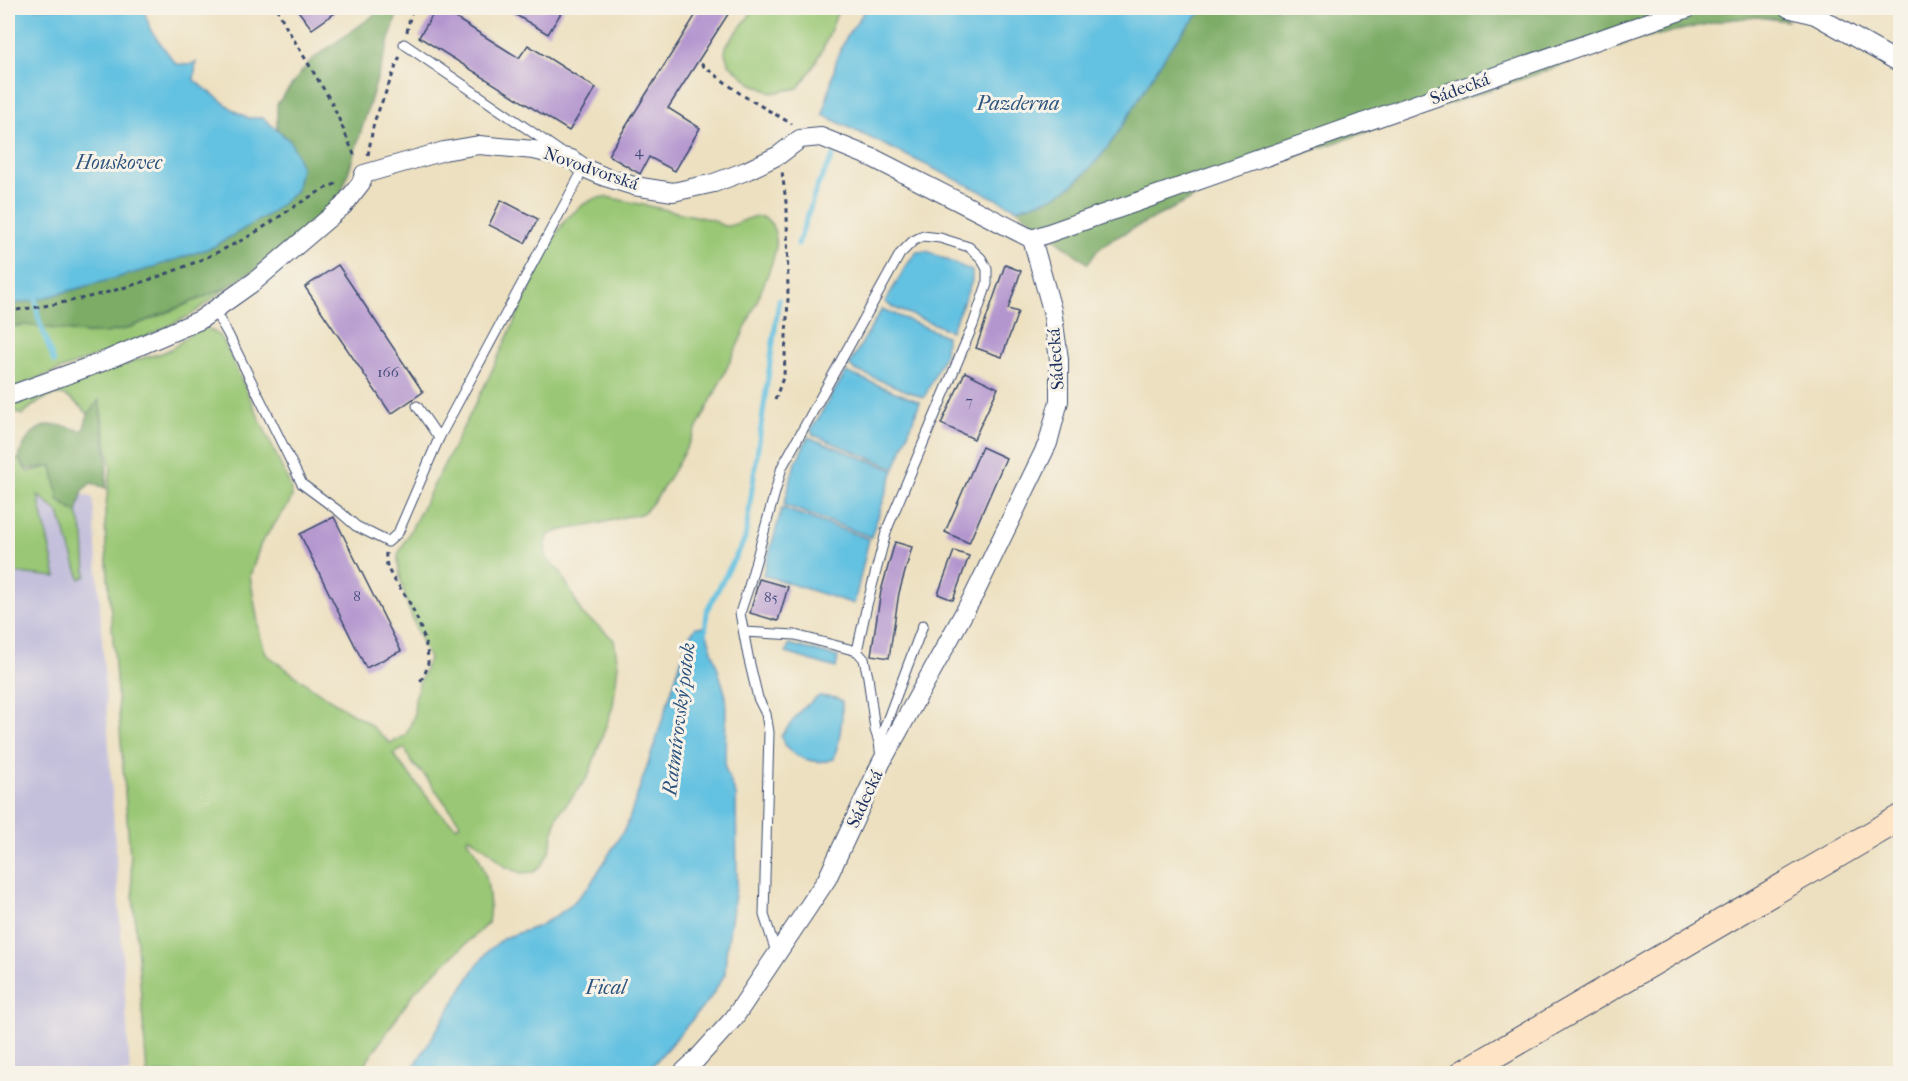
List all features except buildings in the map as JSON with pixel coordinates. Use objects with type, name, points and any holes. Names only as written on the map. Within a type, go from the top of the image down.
[{"type":"main road","points":[[1462,1074],[1900,818]]},
{"type":"street","name":"Sádecká","points":[[681,1074],[734,1018],[827,879],[882,763],[975,593],[1048,443],[1059,401],[1059,359],[1052,310],[1032,239],[1689,8]]},
{"type":"street","points":[[1788,8],[1815,15],[1900,63]]},
{"type":"street","name":"Novodvorská","points":[[362,179],[444,151],[479,145],[534,150],[634,186],[673,192],[714,183],[779,155],[800,139],[821,137]]},
{"type":"street","points":[[821,137],[873,159],[1032,239]]},
{"type":"street","points":[[8,396],[102,362],[200,320],[255,281],[343,206],[362,179]]},
{"type":"lane","points":[[214,310],[302,484],[356,526],[388,542],[398,533],[439,438],[578,164],[404,44]]},
{"type":"lane","points":[[777,956],[764,915],[769,732],[766,714],[758,698],[740,613],[782,467],[900,254],[923,236],[940,238],[969,247],[981,258],[987,269],[987,284],[973,324],[887,529],[857,651]]},
{"type":"lane","points":[[417,406],[439,438]]},
{"type":"lane","points":[[879,742],[923,625]]},
{"type":"lane","points":[[744,632],[795,635],[857,651],[864,659],[882,763]]},
{"type":"lane","points":[[8,968],[8,973]]},
{"type":"path","points":[[277,8],[332,103],[362,179]]},
{"type":"path","points":[[362,179],[374,122],[404,44],[412,8]]},
{"type":"path","points":[[700,64],[742,95],[793,125],[821,137]]},
{"type":"path","points":[[775,400],[784,375],[788,299],[787,210],[779,155]]},
{"type":"path","points":[[8,311],[36,308],[95,295],[201,261],[242,240],[323,189],[338,183],[362,179]]},
{"type":"path","points":[[388,542],[385,562],[390,575],[412,609],[427,649],[428,663],[425,675],[418,684]]},
{"type":"shaded area","points":[[8,465],[28,475],[93,498],[130,1073],[8,1073]]},
{"type":"green space","points":[[384,8],[399,8],[338,201],[285,250],[228,287],[126,329],[88,333],[26,325],[8,327],[8,305],[88,286],[296,191],[301,168],[290,141],[277,129],[277,104],[310,61]]},
{"type":"green space","points":[[755,8],[839,8],[817,60],[798,88],[772,93],[751,83],[729,64],[725,54],[726,46]]},
{"type":"green space","points":[[1206,8],[1778,8],[1788,21],[1757,17],[1726,20],[1636,40],[1232,178],[1111,240],[1097,251],[1088,264],[1017,209],[1059,194],[1092,167],[1125,122],[1169,50]]},
{"type":"green space","points":[[607,197],[714,220],[724,226],[749,218],[761,217],[767,219],[772,225],[776,245],[757,302],[717,389],[695,433],[655,499],[638,515],[553,533],[549,535],[545,546],[546,558],[561,573],[583,615],[614,640],[618,665],[613,706],[588,777],[557,816],[550,850],[542,865],[534,872],[521,873],[504,866],[492,853],[468,836],[467,840],[474,848],[483,868],[489,890],[488,923],[415,991],[359,1073],[147,1073],[106,550],[105,512],[111,468],[99,401],[88,414],[68,397],[60,395],[48,397],[22,415],[14,411],[8,413],[8,401],[120,361],[126,365],[166,352],[198,330],[209,329],[223,340],[290,485],[292,496],[289,504],[261,543],[250,576],[260,635],[266,654],[318,692],[368,723],[390,743],[406,735],[414,716],[419,684],[429,659],[404,593],[398,555],[488,379],[551,242],[566,219],[584,204],[596,198]],"holes":[[[405,748],[411,762],[426,777],[460,823],[457,827],[440,813],[393,754]]]},
{"type":"green space","points":[[228,287],[191,315],[143,338],[8,390],[8,327],[26,325],[88,333],[126,329]]},
{"type":"green space","points":[[99,400],[107,459],[106,488],[91,483],[83,490],[77,513],[59,501],[52,466],[27,469],[19,459],[28,439],[40,428],[54,425],[83,431],[88,414]]},
{"type":"green space","points":[[8,459],[19,459],[27,472],[52,466],[59,501],[77,513],[84,536],[86,576],[80,579],[59,513],[38,495],[56,577],[8,572]]},
{"type":"water","name":"Houskovec","points":[[8,8],[143,8],[151,31],[176,64],[189,65],[196,62],[194,80],[235,111],[248,118],[263,118],[290,141],[301,168],[296,191],[271,213],[213,247],[145,270],[36,300],[8,305]]},
{"type":"water","name":"Pazderna","points":[[867,8],[1206,8],[1169,50],[1125,122],[1092,167],[1059,194],[1017,209],[823,115],[837,58],[847,36]]},
{"type":"water","points":[[927,251],[972,271],[972,281],[951,331],[885,302],[909,261],[917,252]]},
{"type":"water","points":[[882,309],[946,336],[945,353],[924,398],[855,370],[849,365]]},
{"type":"water","points":[[846,372],[920,402],[895,468],[813,435],[811,430]]},
{"type":"water","points":[[808,437],[894,470],[871,537],[784,505],[794,467]]},
{"type":"water","points":[[782,508],[869,539],[854,604],[763,575]]},
{"type":"water","name":"Fical","points":[[696,627],[705,627],[726,696],[725,768],[736,795],[737,881],[725,974],[709,1000],[646,1073],[410,1073],[475,968],[489,950],[504,938],[539,926],[559,914],[590,885],[627,825],[688,638]]},
{"type":"water","points":[[789,644],[838,657],[836,668],[786,653]]},
{"type":"water","points":[[819,696],[837,698],[842,702],[838,745],[834,759],[826,761],[802,758],[789,749],[781,736],[802,709]]},
{"type":"waterway","name":"Ratmírovský potok","points":[[798,244],[817,187],[833,156]]},
{"type":"waterway","points":[[35,293],[38,317],[54,362]]},
{"type":"waterway","name":"Ratmírovský potok","points":[[705,635],[707,610],[745,539],[779,300]]}]
